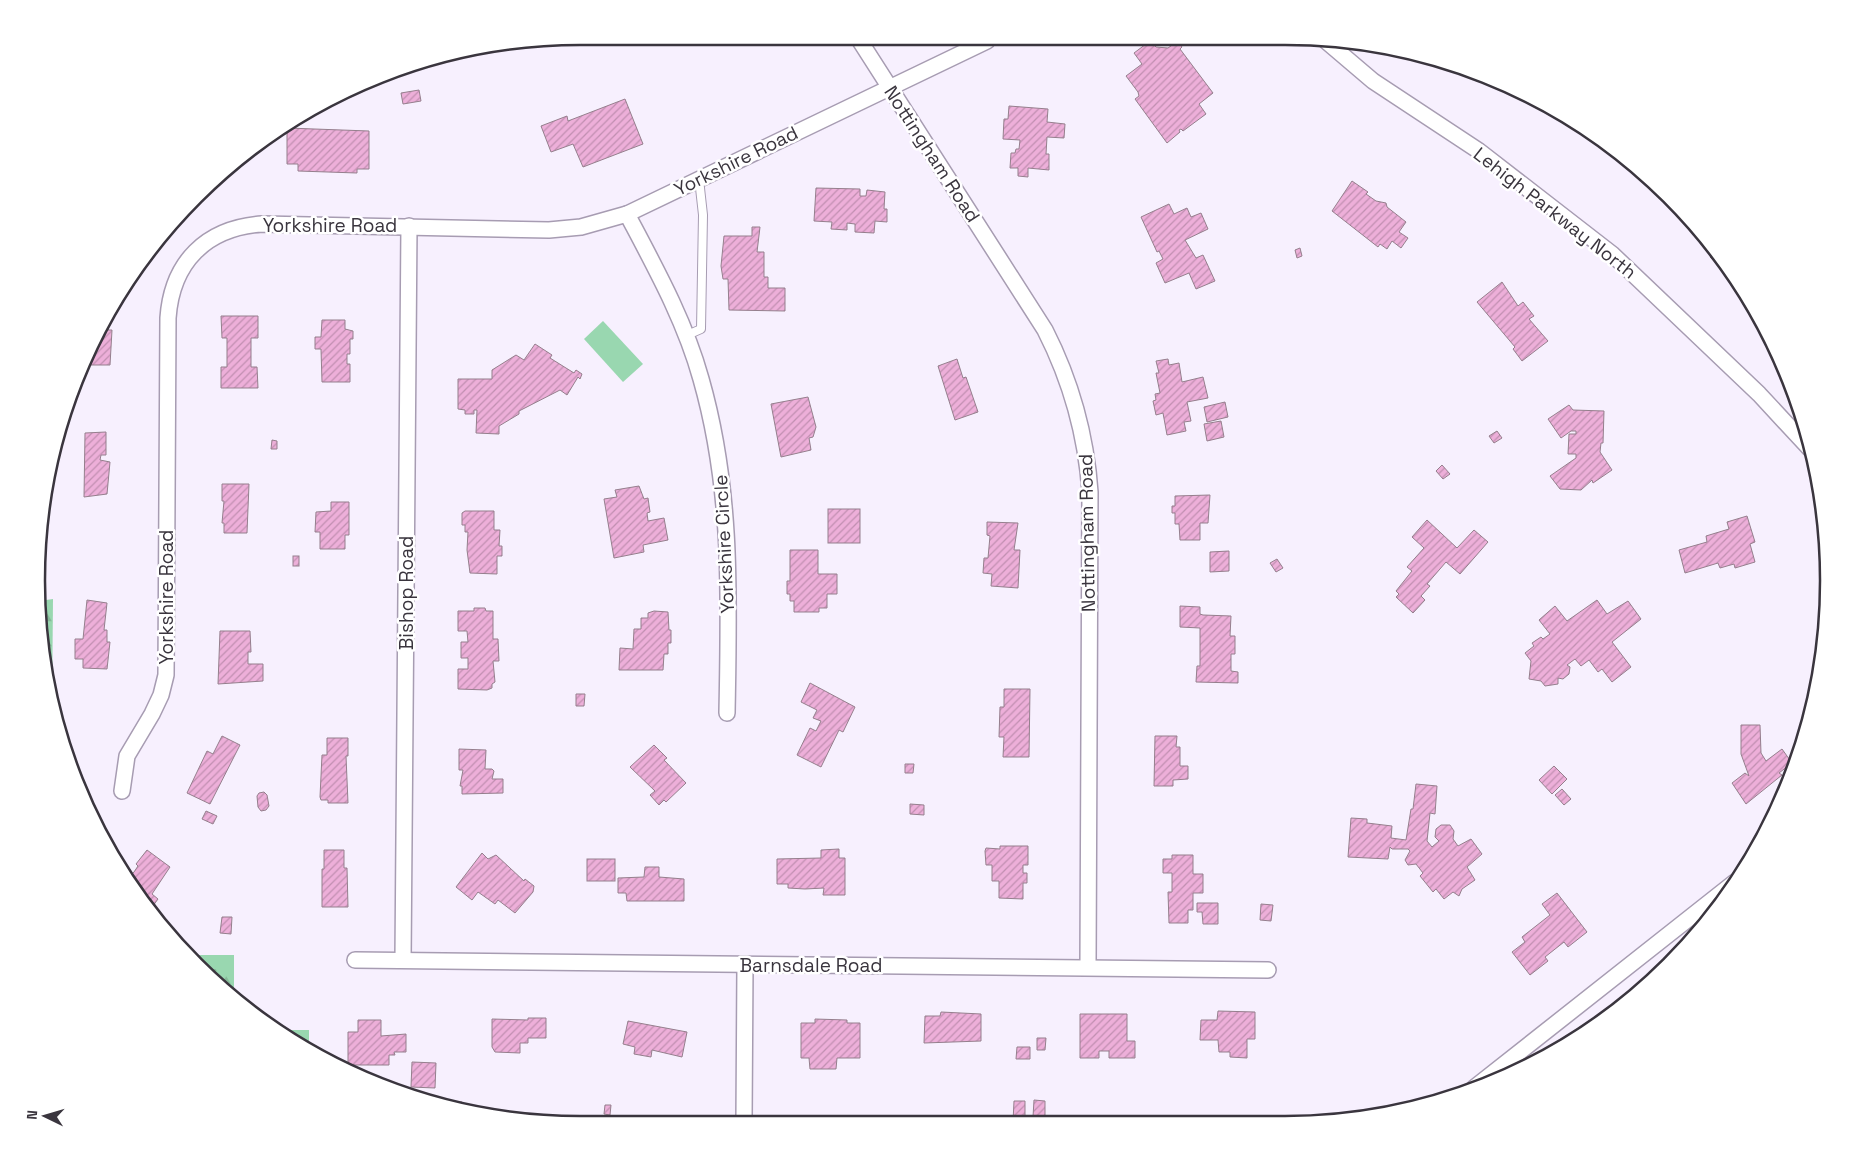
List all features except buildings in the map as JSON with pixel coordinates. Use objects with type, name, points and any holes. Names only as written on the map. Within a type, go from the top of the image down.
[{"type":"street","name":"Nottingham Road","points":[[863,45],[1045,330],[1061,360],[1082,425],[1088,458],[1090,492],[1088,966]]},
{"type":"street","name":"Yorkshire Road","points":[[122,791],[127,756],[152,714],[161,695],[166,674],[168,318],[174,282],[196,250],[212,238],[230,229],[262,224],[549,230],[581,227],[627,214],[979,45]]},
{"type":"street","name":"Lehigh Parkway North","points":[[1334,48],[1373,81],[1478,151],[1612,254],[1759,394],[1801,438]]},
{"type":"street","name":"Yorkshire Circle","points":[[627,214],[656,267],[685,336],[701,378],[717,442],[724,486],[729,574],[727,714]]},
{"type":"street","name":"Bishop Road","points":[[403,960],[409,226]]},
{"type":"street","points":[[1492,1074],[1715,897]]},
{"type":"street","name":"Barnsdale Road","points":[[355,960],[745,965],[1088,966],[1268,970]]},
{"type":"street","points":[[744,1116],[745,965]]},
{"type":"lane","points":[[685,336],[701,329],[703,215],[699,179]]},
{"type":"green space","points":[[603,321],[643,364],[623,382],[584,339]]},
{"type":"green space","points":[[53,599],[52,667],[46,616],[46,600]]},
{"type":"green space","points":[[198,955],[234,955],[234,969],[212,969]]},
{"type":"green space","points":[[212,969],[234,969],[234,988]]},
{"type":"green space","points":[[290,1030],[309,1030],[309,1042]]}]
